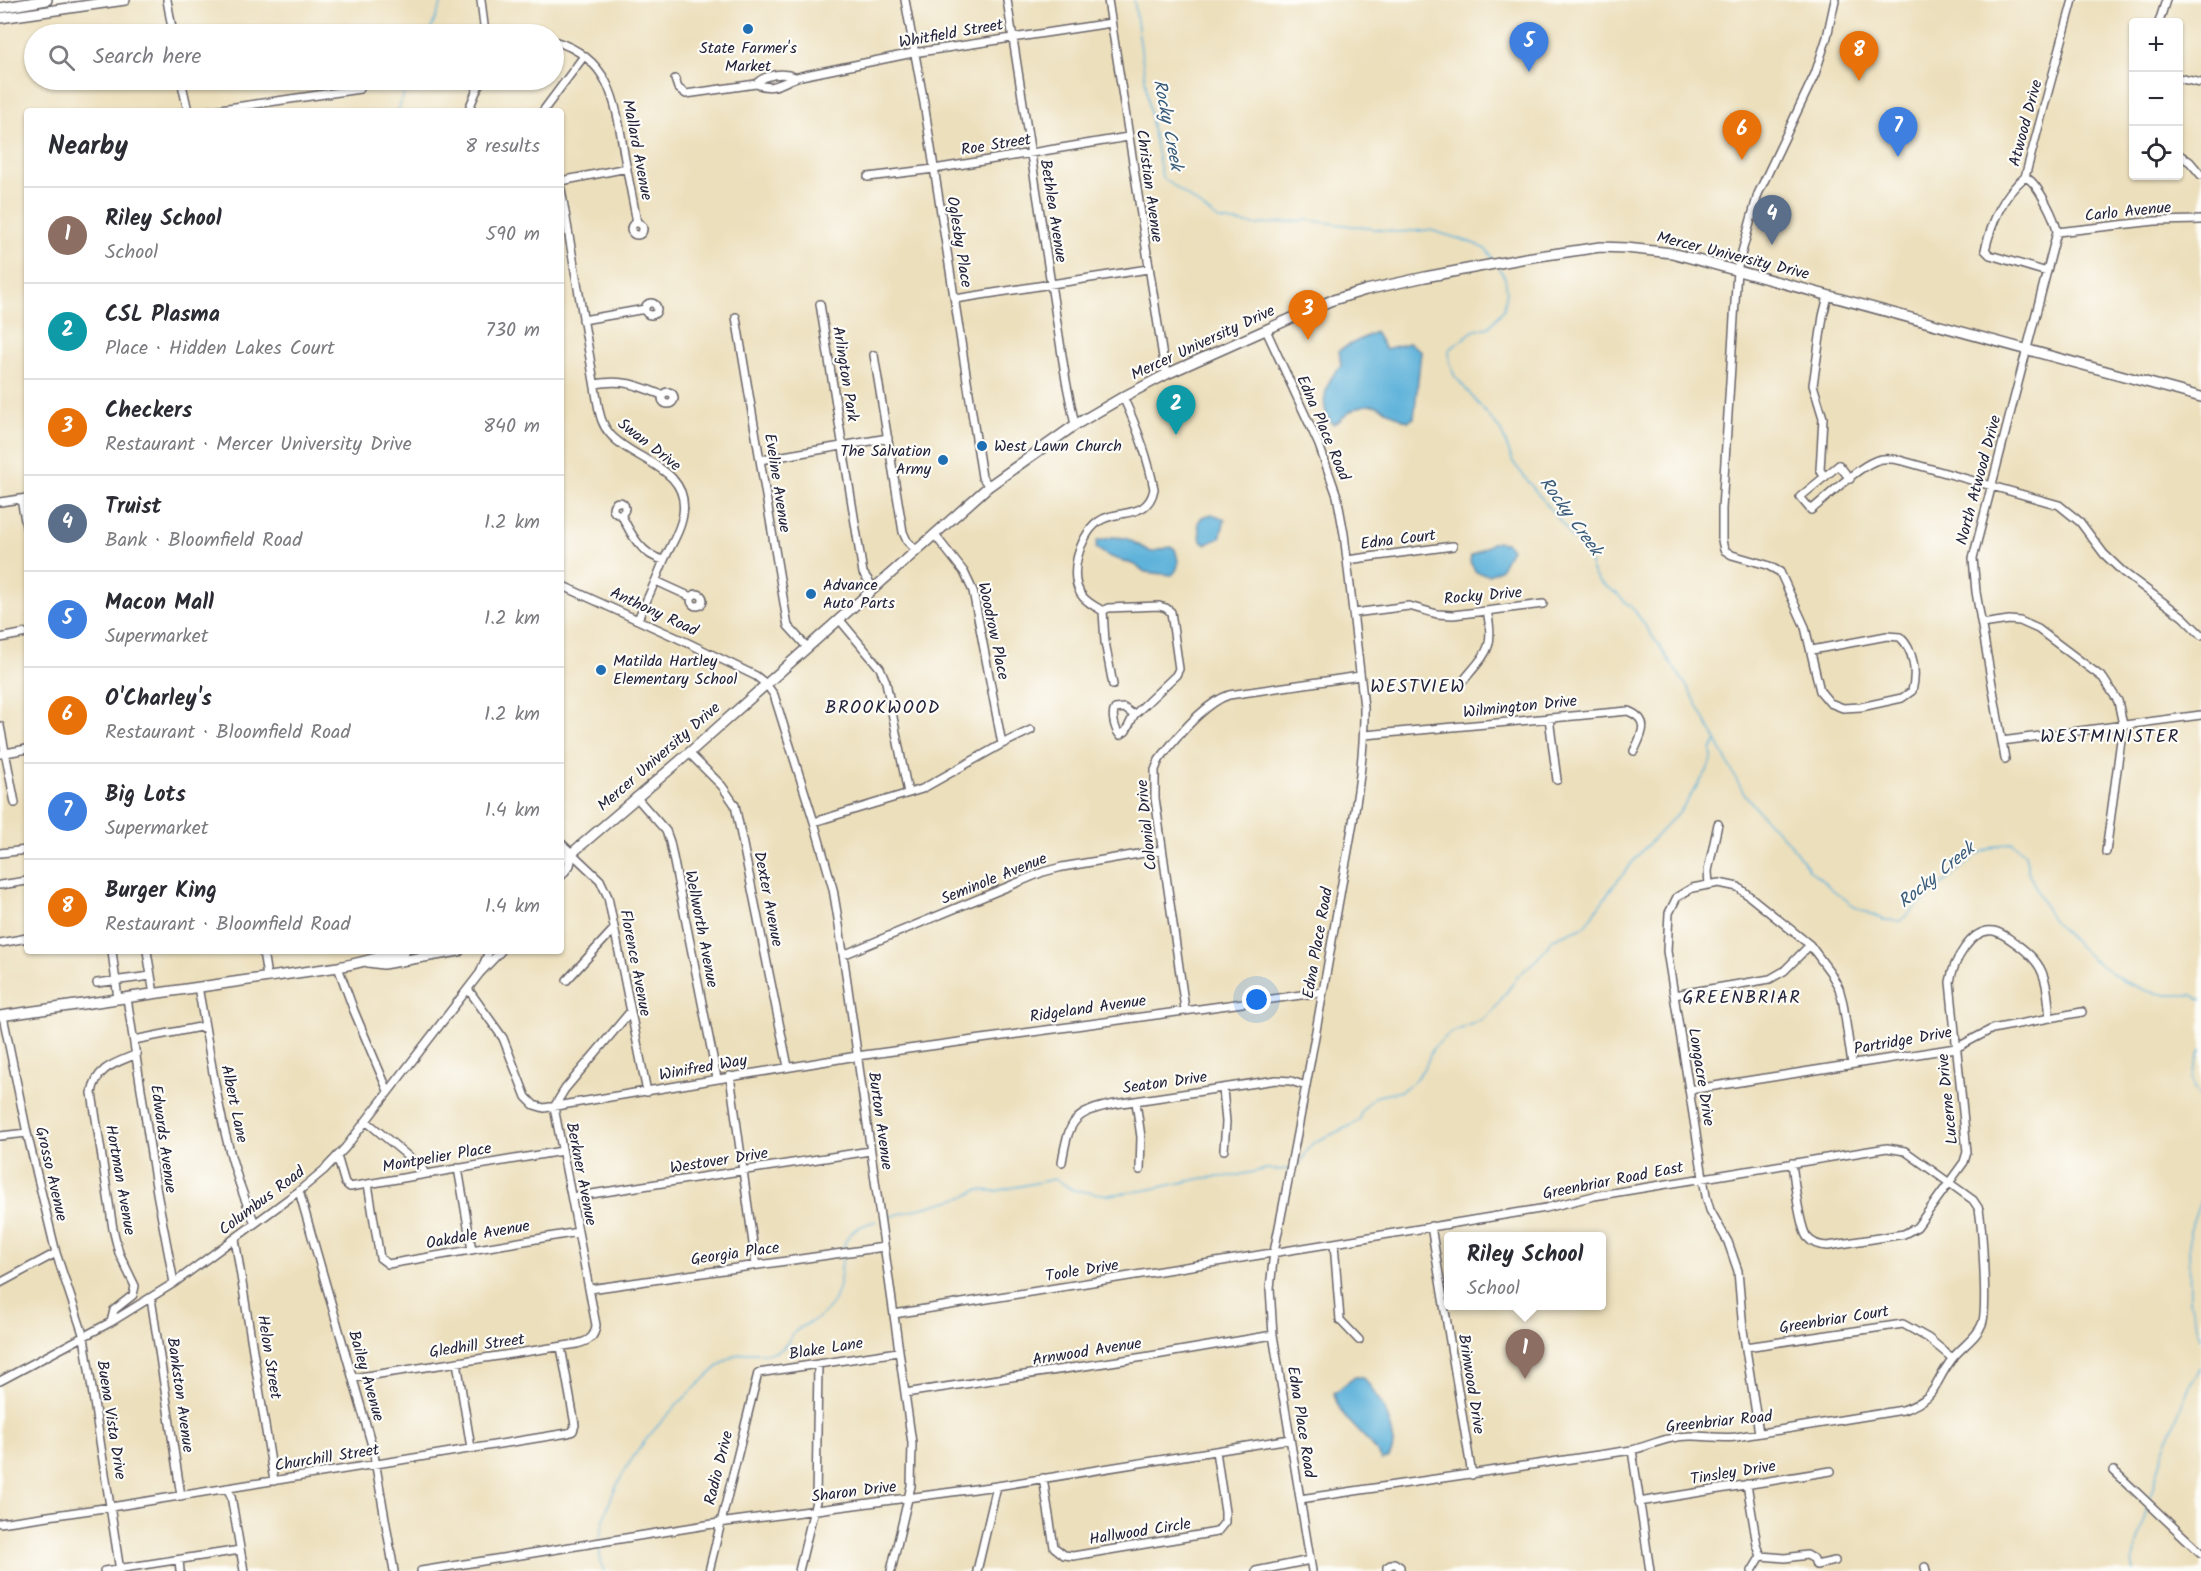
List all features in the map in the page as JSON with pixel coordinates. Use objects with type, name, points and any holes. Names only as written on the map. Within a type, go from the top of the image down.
[{"type":"main road","points":[[0,8],[47,0]]},
{"type":"main road","points":[[0,18],[125,0]]},
{"type":"main road","name":"Mercer University Drive","points":[[564,857],[572,853],[689,753],[989,486],[1075,425],[1123,397],[1167,374],[1348,295],[1526,258],[1577,250],[1626,248],[1672,253],[2201,398]]},
{"type":"main road","name":"Mercer University Drive","points":[[564,871],[569,865],[572,853]]},
{"type":"main road","points":[[2,1016],[338,967],[389,954]]},
{"type":"main road","points":[[365,962],[383,964],[441,954]]},
{"type":"street","points":[[166,0],[171,24]]},
{"type":"street","points":[[481,0],[484,24]]},
{"type":"street","name":"Oglesby Place","points":[[905,0],[982,477],[989,486]]},
{"type":"street","name":"Bethlea Avenue","points":[[1007,0],[1066,381],[1075,425]]},
{"type":"street","name":"Christian Avenue","points":[[1108,0],[1148,268],[1167,374]]},
{"type":"street","points":[[1812,650],[1878,637],[1900,637],[1909,645],[1916,678],[1912,691],[1902,699],[1861,707],[1843,708],[1830,703],[1820,691],[1805,627],[1780,572],[1767,565],[1732,555],[1724,550],[1722,540],[1737,270],[1758,194],[1818,64],[1829,30],[1834,0]]},
{"type":"street","name":"Atwood Drive","points":[[2057,232],[2036,187],[2031,179],[2025,177],[2073,0]]},
{"type":"street","points":[[2159,18],[2166,0]]},
{"type":"street","name":"Whitfield Street","points":[[675,79],[678,88],[686,94],[756,84],[760,79],[774,75],[788,74],[795,77],[913,53],[1111,23]]},
{"type":"street","name":"Mallard Avenue","points":[[564,45],[574,49],[596,67],[612,92],[637,223]]},
{"type":"street","points":[[564,83],[584,56]]},
{"type":"street","points":[[2183,79],[2201,82]]},
{"type":"street","points":[[183,90],[187,108]]},
{"type":"street","points":[[228,108],[353,90]]},
{"type":"street","points":[[469,108],[477,90]]},
{"type":"street","points":[[545,108],[559,90]]},
{"type":"street","name":"Roe Street","points":[[868,177],[934,169],[1128,137]]},
{"type":"street","points":[[2183,157],[2201,175]]},
{"type":"street","points":[[564,180],[627,168]]},
{"type":"street","points":[[2025,177],[2002,203],[1986,250],[1990,255],[2047,272]]},
{"type":"street","name":"Swan Drive","points":[[564,206],[600,417],[608,433],[622,445],[664,470],[672,478],[682,495],[684,510],[681,525],[638,619]]},
{"type":"street","name":"Carlo Avenue","points":[[2057,232],[2155,221],[2201,220]]},
{"type":"street","points":[[2028,351],[2057,232]]},
{"type":"street","points":[[955,299],[1148,268]]},
{"type":"street","points":[[1825,477],[1820,470],[1823,418],[1813,385],[1828,296]]},
{"type":"street","name":"Arlington Park","points":[[820,304],[863,573],[873,587]]},
{"type":"street","points":[[584,320],[645,309]]},
{"type":"street","name":"Eveline Avenue","points":[[736,317],[788,626],[807,647]]},
{"type":"street","name":"Edna Place Road","points":[[1266,330],[1319,445],[1332,481],[1342,522],[1364,707],[1365,735],[1359,782],[1323,992],[1274,1252],[1270,1288],[1273,1335],[1312,1571]]},
{"type":"street","name":"North Atwood Drive","points":[[2005,759],[1973,573],[1973,558],[2028,351]]},
{"type":"street","points":[[874,355],[903,532],[907,541],[916,550]]},
{"type":"street","points":[[595,384],[613,381],[629,382],[662,395]]},
{"type":"street","points":[[1102,610],[1088,601],[1079,590],[1077,562],[1081,544],[1087,533],[1099,521],[1131,513],[1144,506],[1153,496],[1154,489],[1138,430],[1123,397]]},
{"type":"street","points":[[760,460],[888,438]]},
{"type":"street","points":[[1850,479],[1839,465],[1800,497],[1811,510],[1875,460],[1894,459],[2045,500],[2070,513],[2080,522],[2104,554],[2123,572],[2183,617],[2201,635]]},
{"type":"street","points":[[0,502],[24,498]]},
{"type":"street","points":[[621,514],[634,539],[647,551],[664,560]]},
{"type":"street","name":"Woodrow Place","points":[[934,534],[964,572],[973,591],[1002,744]]},
{"type":"street","name":"Edna Court","points":[[1347,560],[1453,546]]},
{"type":"street","points":[[656,581],[691,597]]},
{"type":"street","name":"Anthony Road","points":[[564,586],[756,676],[766,684]]},
{"type":"street","name":"Rocky Drive","points":[[1354,613],[1409,606],[1445,615],[1544,604]]},
{"type":"street","points":[[1102,610],[1159,606],[1171,612],[1179,669],[1176,675],[1134,715]]},
{"type":"street","points":[[1102,610],[1113,685]]},
{"type":"street","points":[[1464,680],[1490,646],[1490,624],[1487,611]]},
{"type":"street","points":[[839,619],[880,668],[886,682],[908,793]]},
{"type":"street","points":[[1982,624],[2008,620],[2020,621],[2038,629],[2103,678],[2118,701],[2124,725],[2106,852]]},
{"type":"street","points":[[0,638],[24,634]]},
{"type":"street","name":"Colonial Drive","points":[[1185,1009],[1155,798],[1155,770],[1166,751],[1218,699],[1229,695],[1360,676]]},
{"type":"street","name":"Burton Avenue","points":[[766,684],[774,695],[833,889],[894,1314],[913,1457],[908,1498],[891,1571]]},
{"type":"street","name":"Wilmington Drive","points":[[1365,735],[1620,711],[1635,714],[1642,723],[1643,730],[1634,751]]},
{"type":"street","points":[[2002,741],[2201,715]]},
{"type":"street","points":[[1549,718],[1557,780]]},
{"type":"street","points":[[0,726],[2,753],[15,803]]},
{"type":"street","points":[[814,822],[922,789],[1031,730]]},
{"type":"street","points":[[2,753],[24,749]]},
{"type":"street","name":"Dexter Avenue","points":[[689,753],[722,786],[735,805],[788,1067]]},
{"type":"street","name":"Wellworth Avenue","points":[[636,798],[660,823],[670,842],[717,1078]]},
{"type":"street","points":[[1709,885],[1708,871],[1718,824]]},
{"type":"street","name":"Florence Avenue","points":[[564,846],[604,886],[647,1092]]},
{"type":"street","points":[[0,853],[24,850]]},
{"type":"street","name":"Seminole Avenue","points":[[843,955],[1043,872],[1162,850]]},
{"type":"street","points":[[0,885],[24,881]]},
{"type":"street","name":"Longacre Drive","points":[[1759,1433],[1735,1261],[1708,1204],[1667,951],[1670,909],[1677,897],[1683,892],[1709,885],[1726,883],[1738,887],[1810,945],[1839,988],[1852,1064]]},
{"type":"street","points":[[567,980],[614,929]]},
{"type":"street","name":"Lucerne Drive","points":[[1792,1163],[1803,1229],[1811,1241],[1823,1246],[1904,1234],[1912,1230],[1917,1227],[1964,1162],[1967,1152],[1950,982],[1952,970],[1974,937],[1982,932],[1993,931],[2002,934],[2035,960],[2045,980],[2050,1018]]},
{"type":"street","points":[[0,943],[24,939]]},
{"type":"street","points":[[1674,995],[1770,979],[1784,971],[1810,945]]},
{"type":"street","name":"Edwards Avenue","points":[[112,954],[116,981],[137,1054],[157,1193],[174,1283]]},
{"type":"street","points":[[147,954],[154,994]]},
{"type":"street","points":[[263,954],[267,976]]},
{"type":"street","name":"Columbus Road","points":[[480,974],[488,954]]},
{"type":"street","name":"Columbus Road","points":[[0,1381],[152,1298],[235,1239],[324,1170],[366,1121],[468,989],[498,954]]},
{"type":"street","points":[[338,967],[388,1091]]},
{"type":"street","points":[[97,983],[151,976]]},
{"type":"street","name":"Albert Lane","points":[[198,987],[218,1101],[232,1158],[255,1223]]},
{"type":"street","name":"Berkner Avenue","points":[[468,989],[503,1038],[526,1097],[541,1107],[554,1107],[596,1327]]},
{"type":"street","name":"Ridgeland Avenue","points":[[857,1056],[1185,1009],[1323,992]]},
{"type":"street","points":[[554,1107],[565,1089],[630,1012]]},
{"type":"street","name":"Partridge Drive","points":[[1689,1090],[1956,1048],[1992,1029],[2082,1012]]},
{"type":"street","name":"Grosso Avenue","points":[[2,1016],[56,1253],[84,1336]]},
{"type":"street","points":[[134,1040],[205,1026]]},
{"type":"street","name":"Hortman Avenue","points":[[111,1322],[114,1310],[134,1295],[135,1286],[119,1253],[92,1093],[93,1084],[101,1071],[137,1054]]},
{"type":"street","name":"Winifred Way","points":[[554,1107],[857,1056]]},
{"type":"street","points":[[730,1076],[756,1265]]},
{"type":"street","name":"Seaton Drive","points":[[1062,1162],[1068,1132],[1077,1118],[1098,1107],[1276,1080],[1291,1081],[1306,1086]]},
{"type":"street","points":[[1223,1089],[1226,1122],[1224,1150]]},
{"type":"street","points":[[1136,1102],[1141,1137],[1140,1170]]},
{"type":"street","points":[[366,1121],[415,1162],[425,1174]]},
{"type":"street","points":[[0,1136],[27,1133]]},
{"type":"street","name":"Greenbriar Road East","points":[[1274,1252],[1545,1208],[1593,1196],[1703,1177],[1887,1148],[1905,1151],[1949,1182]]},
{"type":"street","name":"Montpelier Place","points":[[337,1156],[346,1185],[352,1187],[562,1151]]},
{"type":"street","name":"Westover Drive","points":[[572,1197],[870,1151]]},
{"type":"street","points":[[458,1168],[472,1250]]},
{"type":"street","name":"Greenbriar Road","points":[[1300,1499],[1632,1450],[1678,1437],[1721,1439],[1903,1410],[1919,1405],[1937,1387],[1952,1358],[1982,1325],[1984,1305],[1979,1209],[1973,1200],[1949,1182]]},
{"type":"street","name":"Oakdale Avenue","points":[[368,1184],[378,1247],[383,1262],[390,1263],[578,1232]]},
{"type":"street","name":"Bailey Avenue","points":[[299,1191],[373,1449],[394,1571]]},
{"type":"street","name":"Brinwood Drive","points":[[1431,1226],[1444,1305]]},
{"type":"street","name":"Helon Street","points":[[235,1239],[274,1481]]},
{"type":"street","points":[[1334,1243],[1340,1320],[1359,1340]]},
{"type":"street","name":"Georgia Place","points":[[590,1289],[884,1247]]},
{"type":"street","name":"Toole Drive","points":[[894,1314],[1274,1252]]},
{"type":"street","points":[[0,1283],[56,1253]]},
{"type":"street","name":"Bankston Avenue","points":[[152,1298],[181,1496]]},
{"type":"street","name":"Brinwood Drive","points":[[1445,1310],[1472,1475]]},
{"type":"street","name":"Greenbriar Court","points":[[1746,1347],[1898,1324],[1918,1331],[1952,1358]]},
{"type":"street","name":"Gledhill Street","points":[[353,1378],[561,1347],[589,1341],[596,1327]]},
{"type":"street","name":"Arnwood Avenue","points":[[905,1393],[1273,1335]]},
{"type":"street","name":"Buena Vista Drive","points":[[84,1336],[120,1570]]},
{"type":"street","name":"Churchill Street","points":[[0,1523],[568,1434],[573,1431],[575,1425],[561,1347]]},
{"type":"street","name":"Blake Lane","points":[[758,1373],[898,1352]]},
{"type":"street","points":[[457,1362],[471,1448]]},
{"type":"street","points":[[800,1571],[816,1501],[818,1365]]},
{"type":"street","name":"Radio Drive","points":[[709,1571],[719,1523],[758,1373]]},
{"type":"street","name":"Sharon Drive","points":[[421,1571],[719,1523],[997,1486],[1290,1439]]},
{"type":"street","points":[[1632,1450],[1650,1571]]},
{"type":"street","name":"Hallwood Circle","points":[[1043,1478],[1052,1539],[1056,1551],[1073,1556],[1096,1553],[1213,1534],[1221,1530],[1225,1522],[1225,1512],[1216,1451]]},
{"type":"street","name":"Tinsley Drive","points":[[1640,1502],[1831,1471]]},
{"type":"street","points":[[2114,1471],[2201,1553]]},
{"type":"street","points":[[1746,1484],[1761,1556]]},
{"type":"street","points":[[977,1571],[997,1486]]},
{"type":"street","points":[[227,1488],[231,1496],[244,1571]]},
{"type":"street","points":[[104,1571],[240,1550]]},
{"type":"street","points":[[1761,1556],[1785,1558],[1807,1555],[1814,1559],[1816,1568],[1835,1561]]},
{"type":"street","points":[[1752,1571],[1761,1556]]},
{"type":"street","points":[[179,1560],[180,1571]]},
{"type":"street","points":[[1256,1571],[1310,1560]]},
{"type":"street","points":[[1387,1571],[1387,1567],[1394,1563],[1400,1567],[1400,1571]]},
{"type":"water","points":[[1375,332],[1385,349],[1409,343],[1421,351],[1414,418],[1408,421],[1381,407],[1367,405],[1351,411],[1332,424],[1324,402],[1327,386],[1341,366],[1339,350]]},
{"type":"water","points":[[1212,514],[1225,519],[1220,538],[1207,544],[1201,541],[1198,523],[1202,517]]},
{"type":"water","points":[[1113,537],[1126,538],[1151,552],[1170,547],[1175,549],[1178,560],[1177,569],[1172,575],[1145,572],[1135,565],[1108,556],[1096,548],[1097,541]]},
{"type":"water","points":[[1494,542],[1506,543],[1511,549],[1500,570],[1489,575],[1476,572],[1470,562],[1471,556]]},
{"type":"water","points":[[1355,1377],[1362,1377],[1368,1384],[1387,1416],[1393,1439],[1388,1459],[1381,1460],[1337,1403],[1334,1393]]},
{"type":"waterway","points":[[433,24],[443,0]]},
{"type":"waterway","name":"Rocky Creek","points":[[1134,0],[1151,121],[1162,177],[1219,220],[1256,225],[1307,220],[1398,232],[1430,230],[1473,243],[1487,250],[1493,259]]},
{"type":"waterway","points":[[399,108],[405,90]]},
{"type":"waterway","name":"Rocky Creek","points":[[1499,268],[1505,278],[1507,291],[1504,309],[1489,327],[1473,331],[1449,350],[1454,375],[1501,431],[1513,462],[1572,539],[1585,551],[1599,582],[1616,593],[1635,611],[1690,691],[1743,792],[1766,820],[1789,842],[1809,869],[1857,908],[1884,920],[1900,921],[1976,855],[2012,842],[2025,854],[2029,874],[2051,919],[2092,959],[2123,981],[2147,991],[2167,995],[2192,995],[2201,1000]]},
{"type":"waterway","points":[[1293,1168],[1300,1163],[1313,1143],[1360,1119],[1361,1112],[1374,1097],[1401,1091],[1413,1082],[1425,1067],[1433,1048],[1449,1034],[1483,1019],[1492,1012],[1519,975],[1537,959],[1553,939],[1585,926],[1640,853],[1681,810],[1707,771],[1712,757],[1711,750],[1716,742]]},
{"type":"waterway","name":"Rocky Creek","points":[[2201,1050],[2192,1080],[2196,1092],[2201,1097]]},
{"type":"waterway","points":[[884,1218],[967,1196],[977,1190],[996,1191],[1055,1179],[1073,1190],[1109,1195],[1147,1190],[1203,1178],[1234,1176],[1267,1169],[1289,1169]]},
{"type":"waterway","points":[[2201,1199],[2189,1231],[2190,1302],[2201,1338]]},
{"type":"waterway","points":[[843,1249],[847,1238],[855,1230],[876,1221]]},
{"type":"waterway","points":[[600,1538],[613,1494],[635,1454],[649,1436],[709,1374],[723,1363],[742,1353],[777,1352],[797,1330],[825,1312],[838,1291],[842,1257]]},
{"type":"waterway","points":[[2149,1501],[2166,1444],[2189,1387],[2201,1368]]},
{"type":"waterway","points":[[2134,1571],[2132,1562],[2148,1505]]},
{"type":"waterway","points":[[600,1546],[600,1561],[604,1571]]},
{"type":"place","name":"State Farmer's Market","points":[[748,29]]},
{"type":"place","name":"Macon Mall","points":[[1529,72]]},
{"type":"place","name":"Burger King","points":[[1859,81]]},
{"type":"place","name":"Big Lots","points":[[1898,157]]},
{"type":"place","name":"O'Charley's","points":[[1742,160]]},
{"type":"place","name":"Truist","points":[[1772,245]]},
{"type":"place","name":"Checkers","points":[[1308,340]]},
{"type":"place","name":"CSL Plasma","points":[[1176,435]]},
{"type":"place","name":"West Lawn Church","points":[[982,446]]},
{"type":"place","name":"The Salvation Army","points":[[943,460]]},
{"type":"place","name":"Advance Auto Parts","points":[[811,594]]},
{"type":"place","name":"Matilda Hartley Elementary School","points":[[601,670]]},
{"type":"place","name":"Riley School","points":[[1525,1379]]},
{"type":"district","name":"WESTVIEW","points":[[1418,687]]},
{"type":"district","name":"BROOKWOOD","points":[[883,708]]},
{"type":"district","name":"WESTMINISTER","points":[[2110,737]]},
{"type":"district","name":"GREENBRIAR","points":[[1742,998]]}]
